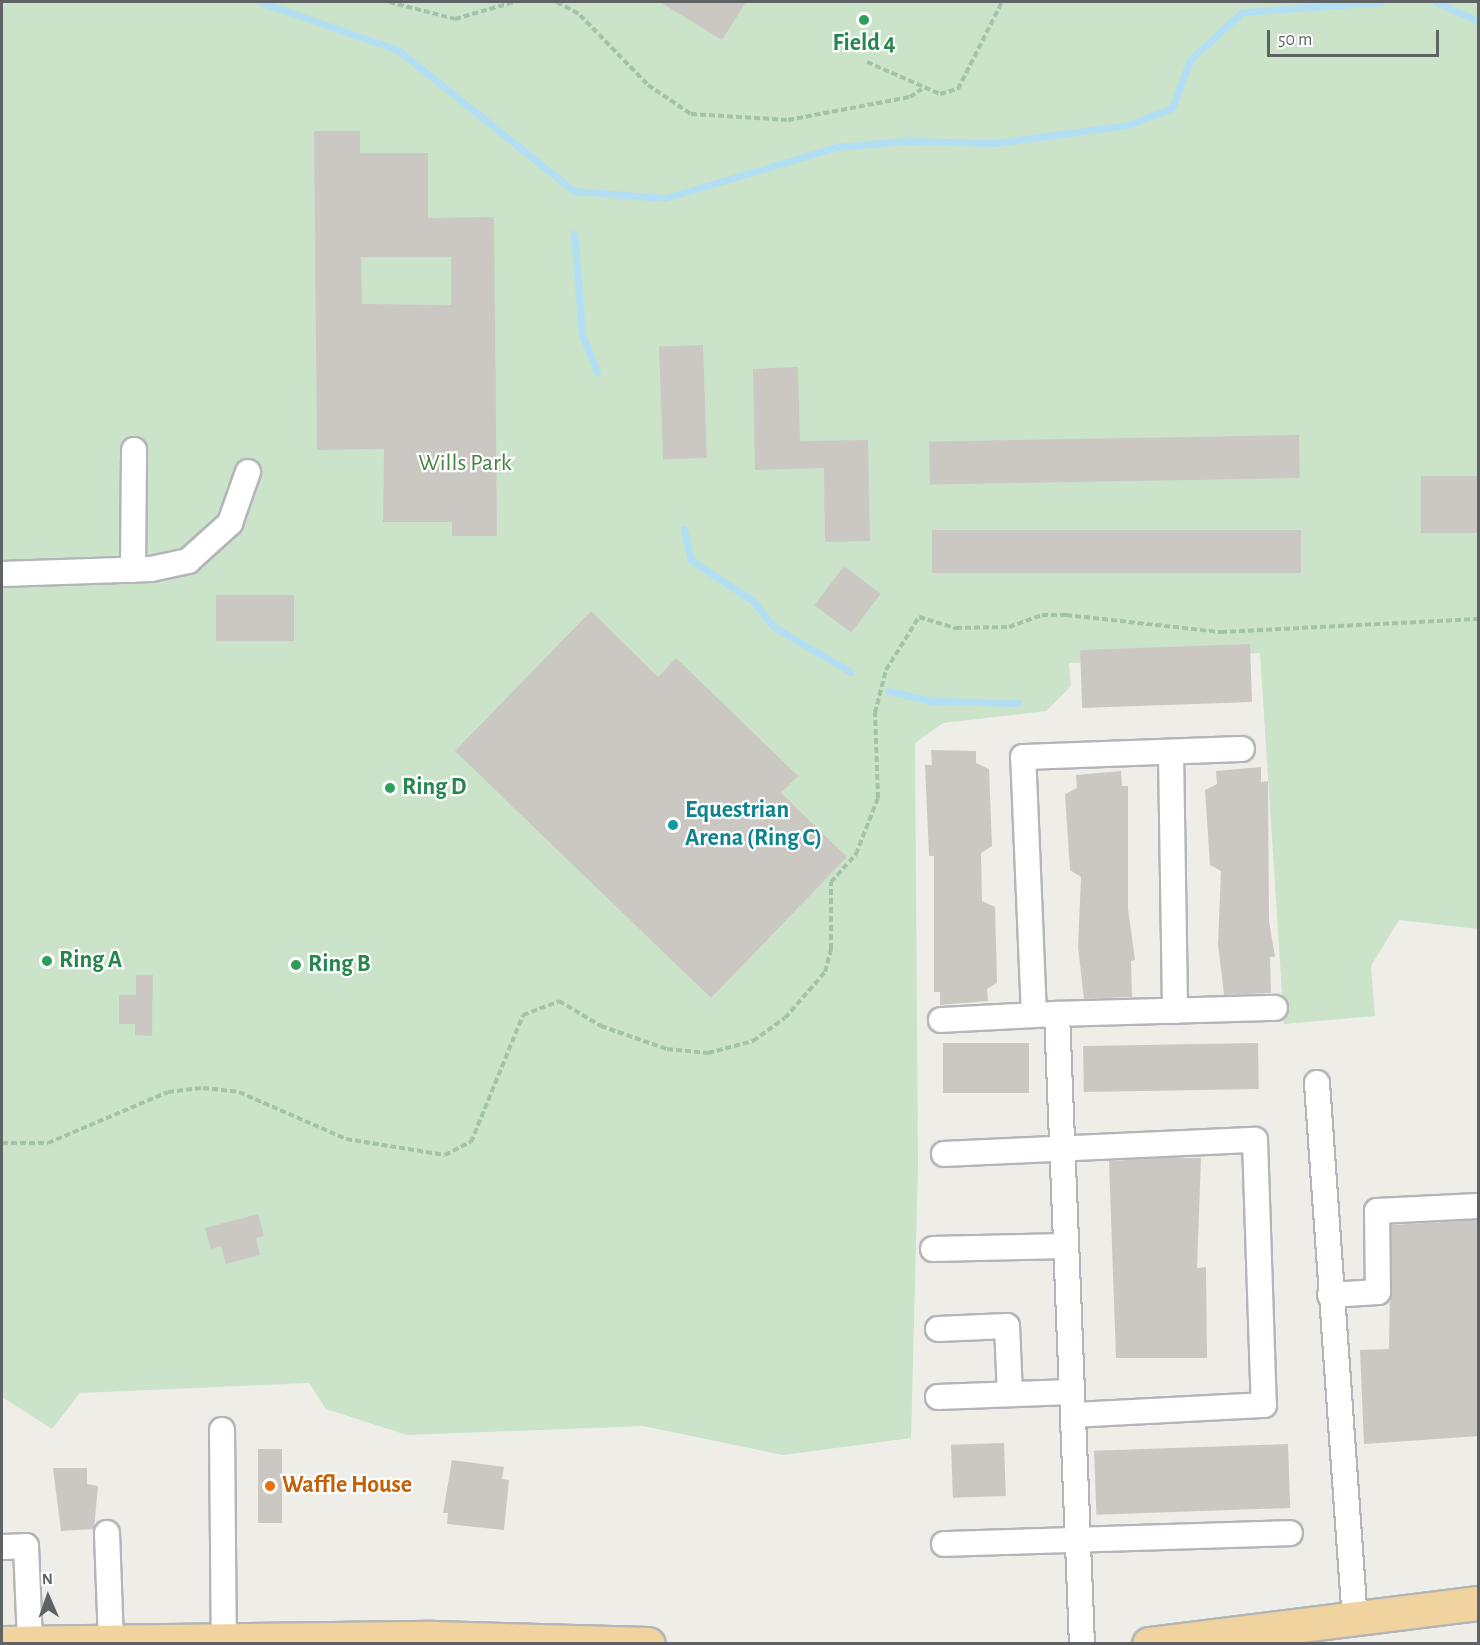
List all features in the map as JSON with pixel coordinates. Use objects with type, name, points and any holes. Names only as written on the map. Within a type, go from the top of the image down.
[{"type":"highway","points":[[1149,1644],[1355,1621],[1479,1603]]},
{"type":"highway","points":[[16,1643],[224,1640],[648,1644]]},
{"type":"lane","points":[[133,570],[134,450]]},
{"type":"lane","points":[[2,574],[133,570],[170,566],[200,554],[230,523],[248,472]]},
{"type":"lane","points":[[1082,1644],[1062,1149],[1045,1015],[1023,757],[1242,749]]},
{"type":"lane","points":[[1171,752],[1175,1011]]},
{"type":"lane","points":[[941,1020],[1275,1008]]},
{"type":"lane","points":[[1317,1083],[1330,1295],[1355,1621]]},
{"type":"lane","points":[[938,1397],[1011,1394],[1072,1403],[1264,1406],[1255,1140],[944,1154]]},
{"type":"lane","points":[[1330,1295],[1378,1292],[1377,1211],[1479,1206]]},
{"type":"lane","points":[[933,1249],[1066,1246]]},
{"type":"lane","points":[[938,1329],[1007,1326],[1011,1394]]},
{"type":"lane","points":[[222,1430],[224,1640]]},
{"type":"lane","points":[[107,1533],[111,1642]]},
{"type":"lane","points":[[944,1544],[1290,1533]]},
{"type":"lane","points":[[2,1547],[26,1546],[16,1643]]},
{"type":"path","points":[[389,2],[455,19],[514,2]]},
{"type":"path","points":[[557,2],[595,29],[648,86],[691,114],[788,120],[910,97],[922,88]]},
{"type":"path","points":[[867,62],[940,94],[958,89],[1002,2]]},
{"type":"path","points":[[2,1143],[48,1143],[168,1092],[203,1088],[239,1092],[346,1139],[445,1155],[471,1142],[523,1015],[559,1001],[601,1026],[667,1049],[708,1053],[753,1041],[785,1018],[825,972],[831,949],[831,882],[856,854],[878,798],[875,712],[886,670],[919,617],[956,628],[1009,627],[1042,615],[1066,615],[1221,632],[1479,619]]},
{"type":"green space","name":"Wills Park","points":[[2,2],[1478,2],[1478,929],[1399,920],[1371,966],[1375,1016],[1284,1024],[1260,653],[1069,663],[1071,686],[1046,711],[943,723],[915,743],[918,1165],[911,1438],[783,1455],[643,1426],[407,1435],[326,1409],[309,1383],[80,1393],[52,1429],[2,1397]]},
{"type":"building","points":[[660,2],[746,2],[722,40]]},
{"type":"building","points":[[314,131],[360,131],[360,153],[428,153],[428,218],[494,217],[497,536],[452,536],[452,522],[383,522],[384,449],[317,450]],"holes":[[[361,257],[451,257],[451,305],[362,304]]]},
{"type":"building","points":[[703,345],[707,458],[663,459],[659,347]]},
{"type":"building","points":[[798,367],[800,441],[868,440],[870,541],[825,542],[824,468],[755,470],[753,369]]},
{"type":"building","points":[[1299,435],[1300,478],[930,484],[929,441]]},
{"type":"building","points":[[1421,476],[1478,476],[1478,533],[1421,533]]},
{"type":"building","points":[[932,530],[1301,530],[1301,573],[932,573]]},
{"type":"building","points":[[844,566],[881,594],[851,633],[815,605]]},
{"type":"building","points":[[216,595],[294,595],[294,641],[216,641]]},
{"type":"building","name":"Equestrian Arena (Ring C)","points":[[591,611],[658,677],[676,658],[798,776],[781,793],[847,857],[711,998],[455,751]]},
{"type":"building","points":[[1250,644],[1252,702],[1082,708],[1080,650]]},
{"type":"building","points":[[931,750],[976,751],[976,763],[989,769],[992,846],[981,853],[982,901],[995,907],[997,983],[987,989],[988,1001],[940,1005],[940,992],[934,992],[934,856],[929,856],[925,765],[932,765]]},
{"type":"building","points":[[1261,767],[1261,782],[1268,781],[1269,921],[1275,957],[1270,957],[1271,993],[1224,995],[1218,944],[1221,871],[1210,865],[1205,790],[1217,784],[1216,771]]},
{"type":"building","points":[[1121,771],[1122,786],[1128,786],[1128,909],[1135,960],[1131,961],[1132,997],[1084,999],[1078,947],[1081,877],[1070,870],[1065,794],[1077,788],[1076,775]]},
{"type":"building","points":[[136,975],[153,975],[152,1036],[135,1035],[135,1024],[119,1024],[119,995],[136,995]]},
{"type":"building","points":[[943,1043],[1029,1043],[1029,1093],[943,1093]]},
{"type":"building","points":[[1258,1043],[1259,1089],[1084,1092],[1083,1046]]},
{"type":"building","points":[[1201,1158],[1197,1268],[1206,1267],[1207,1358],[1116,1358],[1109,1161]]},
{"type":"building","points":[[258,1214],[264,1236],[256,1238],[260,1255],[226,1264],[221,1246],[211,1249],[205,1228]]},
{"type":"building","points":[[1479,1220],[1479,1436],[1364,1444],[1360,1350],[1389,1349],[1391,1225]]},
{"type":"building","points":[[1004,1443],[1006,1496],[953,1498],[951,1445]]},
{"type":"building","points":[[1288,1444],[1290,1508],[1096,1515],[1094,1451]]},
{"type":"building","name":"Waffle House","points":[[258,1449],[282,1449],[282,1523],[258,1523]]},
{"type":"building","points":[[452,1460],[504,1467],[502,1479],[509,1480],[504,1530],[447,1524],[448,1513],[443,1513]]},
{"type":"building","points":[[53,1468],[87,1468],[87,1484],[98,1486],[94,1529],[61,1531]]},
{"type":"waterway","points":[[260,2],[398,50],[574,191],[665,198],[837,147],[905,141],[995,143],[1128,125],[1172,108],[1190,60],[1242,12],[1382,2]]},
{"type":"waterway","points":[[1436,2],[1478,21]]},
{"type":"waterway","points":[[574,234],[582,334],[597,372]]},
{"type":"waterway","points":[[684,529],[691,560],[753,601],[774,627],[851,672]]},
{"type":"waterway","points":[[889,691],[931,701],[1018,703]]},
{"type":"place","name":"Field 4","points":[[864,20]]},
{"type":"place","name":"Ring D","points":[[390,788]]},
{"type":"place","name":"Equestrian Arena (Ring C)","points":[[673,825]]},
{"type":"place","name":"Ring A","points":[[47,961]]},
{"type":"place","name":"Ring B","points":[[296,965]]},
{"type":"place","name":"Waffle House","points":[[270,1486]]}]
